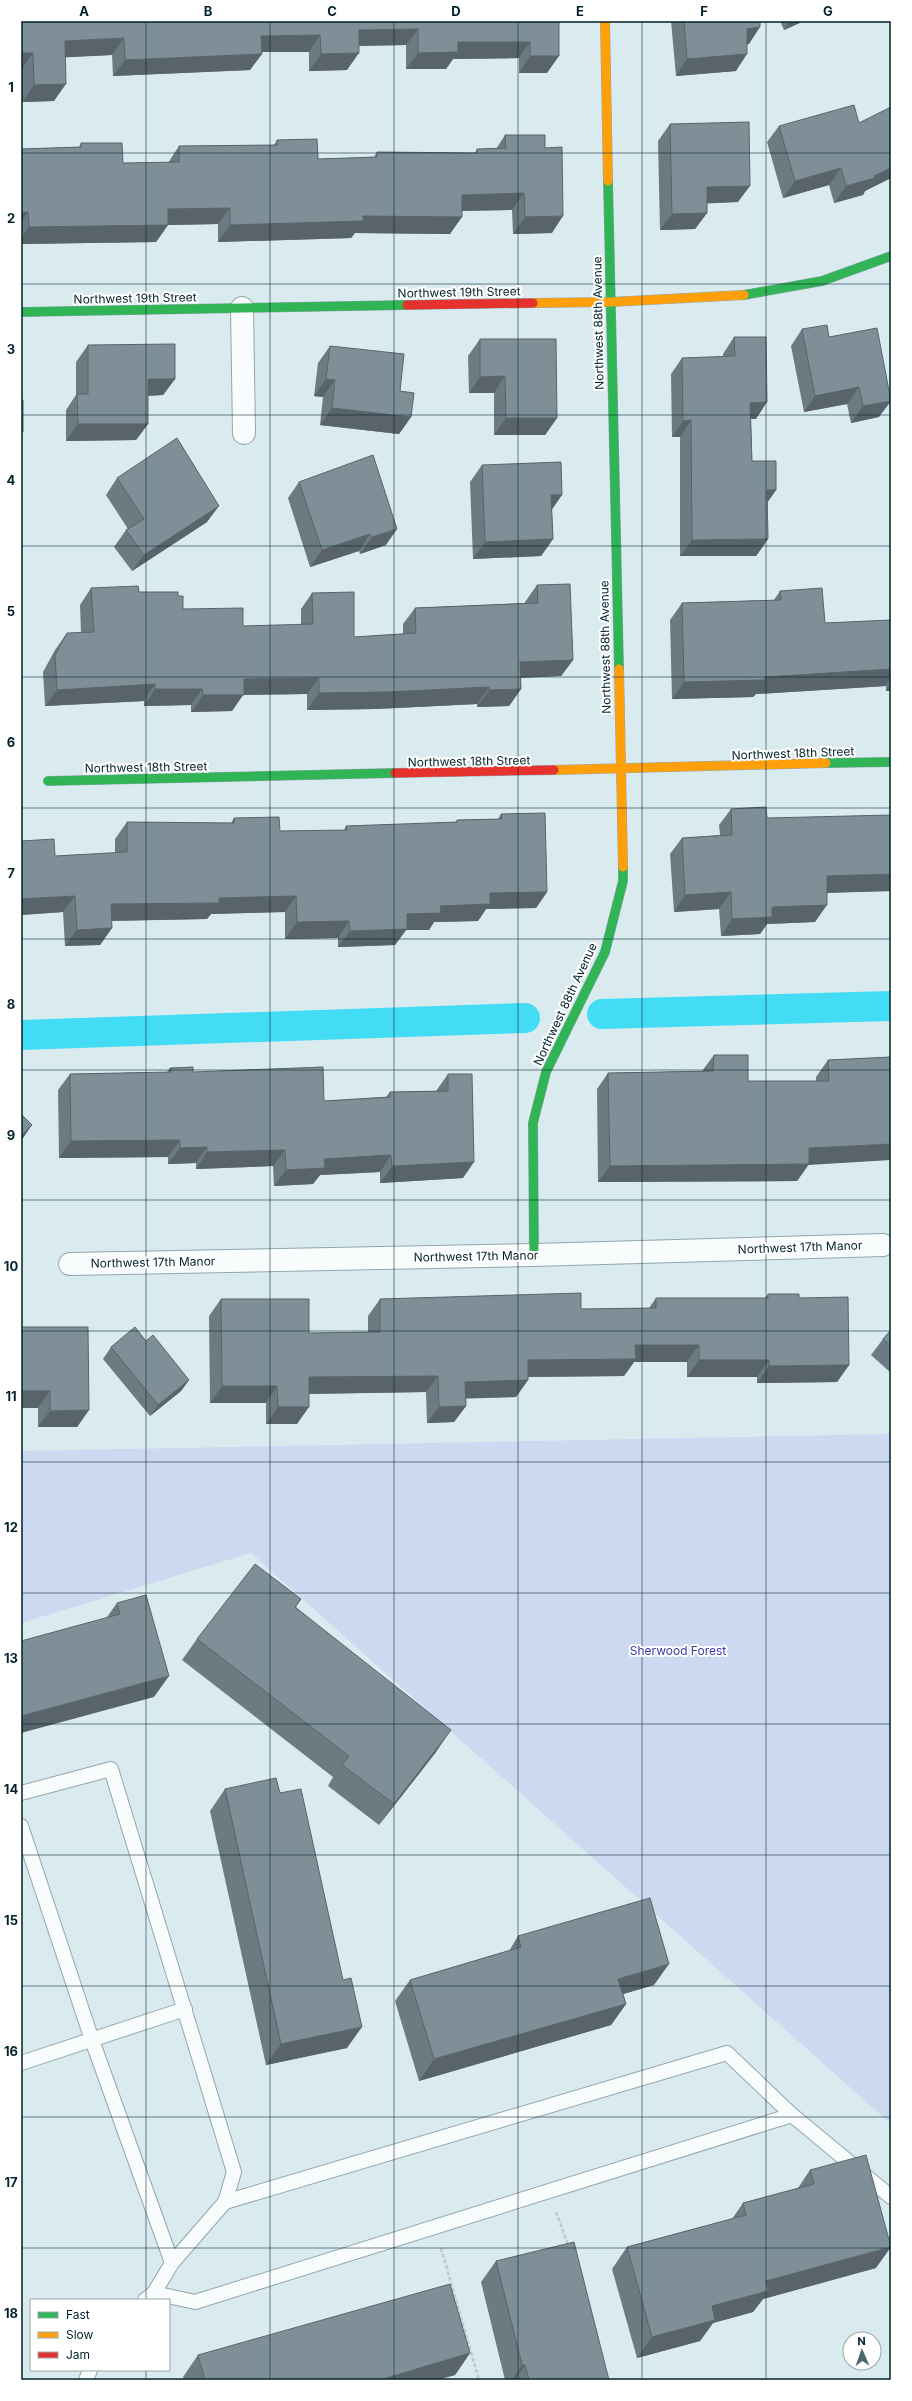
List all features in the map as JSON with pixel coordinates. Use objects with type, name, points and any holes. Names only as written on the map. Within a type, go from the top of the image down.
[{"type":"street","name":"Northwest 88th Avenue","points":[[534,1255],[533,1123],[546,1072],[605,952],[623,881],[619,770],[605,21]]},
{"type":"street","name":"Northwest 19th Street","points":[[21,312],[610,302],[749,294],[822,281],[891,256]]},
{"type":"street","points":[[242,308],[244,433]]},
{"type":"street","name":"Northwest 18th Street","points":[[48,781],[619,770],[891,762]]},
{"type":"street","name":"Northwest 17th Manor","points":[[70,1264],[534,1255],[883,1245]]},
{"type":"lane","points":[[21,1793],[111,1769],[234,2172],[224,2202],[172,2263],[149,2297],[167,2299]]},
{"type":"lane","points":[[21,1826],[92,2040],[172,2263]]},
{"type":"lane","points":[[21,2063],[185,2009]]},
{"type":"lane","points":[[224,2202],[727,2053],[792,2115],[891,2197]]},
{"type":"lane","points":[[170,2299],[195,2302],[792,2115]]},
{"type":"path","points":[[549,2191],[571,2254]]},
{"type":"path","points":[[435,2227],[479,2380]]},
{"type":"green space","name":"Sherwood Forest","points":[[891,1434],[891,2124],[251,1553],[21,1623],[21,1451]]},
{"type":"building","points":[[21,21],[559,21],[559,56],[530,56],[530,42],[458,42],[458,52],[418,53],[418,29],[359,30],[359,53],[321,54],[320,35],[261,36],[262,54],[125,60],[124,38],[65,41],[66,84],[34,85],[33,53],[21,53]]},
{"type":"building","points":[[684,21],[760,21],[760,27],[747,29],[747,54],[687,59]]},
{"type":"building","points":[[854,105],[859,123],[891,107],[891,168],[874,176],[875,178],[846,186],[841,168],[795,181],[779,126]]},
{"type":"building","points":[[749,122],[750,186],[707,187],[707,213],[672,214],[670,124]]},
{"type":"building","points":[[505,135],[545,135],[545,148],[562,147],[563,216],[525,217],[524,193],[462,195],[462,217],[363,216],[363,221],[230,225],[230,208],[168,209],[168,225],[29,227],[28,212],[21,213],[21,149],[81,147],[81,143],[122,143],[123,163],[179,162],[179,146],[277,145],[277,140],[317,139],[318,159],[377,157],[377,152],[477,153],[477,149],[506,148]]},
{"type":"building","points":[[827,325],[829,337],[877,328],[891,401],[863,406],[859,387],[815,396],[802,329]]},
{"type":"building","points":[[734,337],[766,337],[767,402],[750,403],[752,461],[776,461],[776,490],[767,490],[768,539],[692,540],[691,420],[683,421],[682,358],[735,356]]},
{"type":"building","points":[[480,339],[556,339],[557,418],[506,418],[505,376],[480,377]]},
{"type":"building","points":[[175,344],[175,379],[148,379],[148,424],[78,424],[77,394],[88,394],[88,345]]},
{"type":"building","points":[[330,346],[404,354],[400,391],[414,393],[411,417],[332,408],[335,380],[326,379]]},
{"type":"building","points":[[21,400],[23,400],[23,432],[21,432]]},
{"type":"building","points":[[177,438],[219,506],[144,555],[126,530],[144,519],[117,478]]},
{"type":"building","points":[[373,455],[397,529],[372,537],[370,534],[322,550],[299,482]]},
{"type":"building","points":[[561,462],[562,495],[551,495],[553,539],[485,542],[482,465]]},
{"type":"building","points":[[570,584],[573,660],[520,662],[521,689],[489,690],[489,687],[387,692],[319,693],[319,678],[244,679],[244,695],[203,695],[202,689],[155,689],[155,684],[57,690],[55,655],[67,633],[94,632],[91,588],[138,586],[139,592],[178,592],[178,596],[183,596],[183,609],[243,608],[243,626],[313,624],[312,593],[354,592],[354,637],[416,633],[415,608],[538,603],[537,585]]},
{"type":"building","points":[[822,588],[825,623],[891,620],[891,669],[765,677],[765,680],[684,682],[682,603],[781,600],[780,591]]},
{"type":"building","points":[[766,807],[767,818],[891,815],[891,874],[827,876],[827,905],[772,907],[772,917],[732,919],[731,892],[685,895],[682,838],[732,835],[731,809]]},
{"type":"building","points":[[545,813],[547,892],[490,893],[490,904],[440,906],[441,913],[407,914],[407,929],[350,931],[349,921],[297,922],[296,896],[219,898],[219,903],[111,904],[112,928],[77,930],[75,896],[21,899],[21,841],[54,839],[55,856],[127,852],[127,822],[234,823],[234,818],[279,817],[280,831],[347,830],[346,826],[457,822],[457,820],[502,819],[501,814]]},
{"type":"building","points":[[714,1055],[748,1055],[748,1081],[829,1081],[828,1060],[891,1057],[891,1144],[809,1148],[809,1164],[610,1166],[608,1073],[713,1071]]},
{"type":"building","points":[[193,1067],[193,1072],[323,1067],[324,1101],[390,1097],[390,1092],[448,1091],[448,1074],[472,1074],[474,1162],[392,1166],[391,1155],[324,1159],[325,1168],[286,1170],[285,1150],[207,1152],[207,1147],[180,1148],[180,1140],[71,1141],[70,1074],[171,1072],[170,1068]]},
{"type":"building","points":[[21,1114],[32,1125],[21,1136]]},
{"type":"building","points":[[581,1293],[581,1309],[656,1308],[656,1298],[768,1298],[768,1294],[799,1294],[799,1298],[848,1297],[849,1365],[769,1366],[769,1360],[699,1360],[699,1345],[635,1345],[636,1359],[528,1360],[528,1380],[465,1382],[466,1406],[439,1407],[438,1376],[309,1377],[309,1407],[278,1407],[277,1386],[222,1386],[221,1299],[309,1299],[309,1333],[380,1332],[380,1299]]},
{"type":"building","points":[[21,1327],[88,1327],[89,1410],[50,1411],[50,1391],[21,1391]]},
{"type":"building","points":[[135,1327],[146,1341],[153,1335],[189,1380],[158,1405],[111,1347]]},
{"type":"building","points":[[891,1330],[891,1346],[883,1339]]},
{"type":"building","points":[[255,1564],[301,1599],[295,1607],[451,1730],[394,1804],[342,1765],[349,1756],[197,1639]]},
{"type":"building","points":[[146,1595],[169,1676],[21,1716],[21,1641],[120,1614],[117,1603]]},
{"type":"building","points":[[276,1778],[280,1793],[301,1789],[343,1980],[351,1978],[362,2027],[281,2044],[225,1789]]},
{"type":"building","points":[[650,1898],[669,1964],[618,1979],[626,2004],[434,2059],[410,1980],[521,1947],[518,1936]]},
{"type":"building","points":[[866,2155],[891,2247],[766,2281],[768,2291],[712,2306],[715,2320],[652,2337],[627,2247],[746,2215],[743,2203],[814,2184],[810,2170]]},
{"type":"building","points":[[574,2242],[609,2380],[529,2380],[525,2365],[522,2365],[496,2261]]},
{"type":"building","points":[[450,2284],[470,2353],[380,2380],[205,2380],[198,2355]]},
{"type":"waterway","points":[[602,1014],[891,1006]]},
{"type":"waterway","points":[[21,1035],[525,1018]]},
{"type":"traffic: fast","points":[[608,181],[619,669]]},
{"type":"traffic: fast","points":[[744,295],[822,281],[891,256]]},
{"type":"traffic: fast","points":[[21,312],[407,305]]},
{"type":"traffic: fast","points":[[826,763],[891,762]]},
{"type":"traffic: fast","points":[[48,781],[395,773]]},
{"type":"traffic: fast","points":[[534,1255],[533,1123],[546,1072],[605,952],[623,881],[623,867]]},
{"type":"traffic: slow","points":[[605,21],[608,181]]},
{"type":"traffic: slow","points":[[533,303],[610,302],[744,295]]},
{"type":"traffic: slow","points":[[619,669],[623,867]]},
{"type":"traffic: slow","points":[[554,770],[826,763]]},
{"type":"traffic: jam","points":[[407,305],[533,303]]},
{"type":"traffic: jam","points":[[395,773],[554,770]]}]
